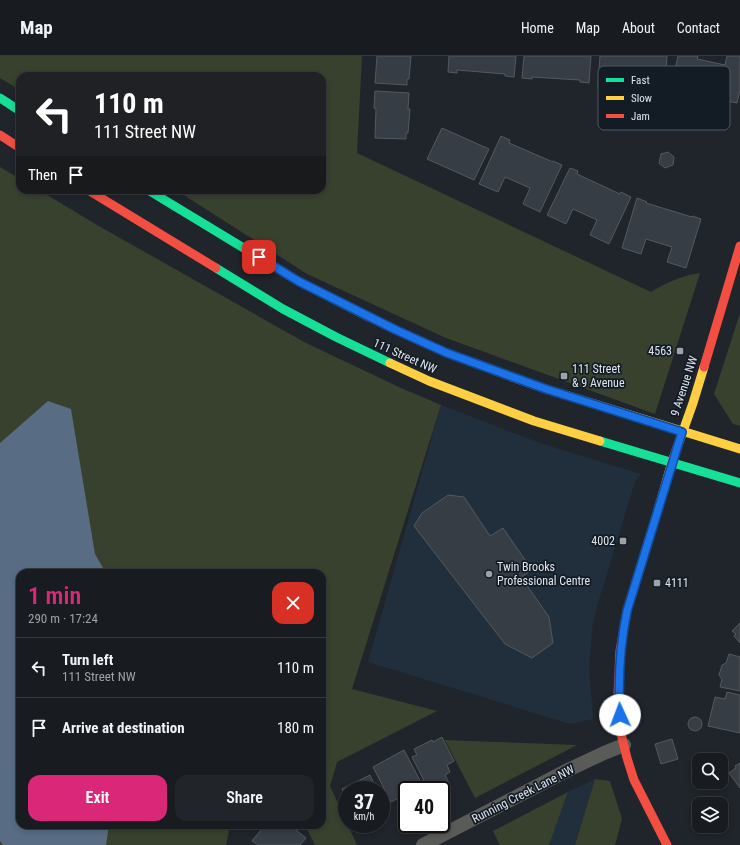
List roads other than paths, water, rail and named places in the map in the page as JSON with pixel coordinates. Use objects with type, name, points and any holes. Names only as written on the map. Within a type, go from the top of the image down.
[{"type":"main road","points":[[0,98],[16,108]]},
{"type":"main road","points":[[0,136],[16,146]]},
{"type":"main road","name":"111 Street NW","points":[[95,194],[284,309],[336,337],[394,365],[430,381],[534,421],[740,483]]},
{"type":"main road","name":"111 Street NW","points":[[155,194],[298,281],[396,330],[447,353],[546,389],[740,449]]},
{"type":"main road","name":"9 Avenue NW","points":[[667,845],[633,777],[620,725],[619,682],[624,627],[627,611],[672,462],[693,403],[740,246]]},
{"type":"street","name":"Running Creek Lane NW","points":[[423,845],[570,769],[624,745]]},
{"type":"place","name":"4563","points":[[680,351]]},
{"type":"place","name":"111 Street & 9 Avenue","points":[[564,376]]},
{"type":"place","name":"4002","points":[[623,541]]},
{"type":"place","name":"Twin Brooks Professional Centre","points":[[489,574]]},
{"type":"place","name":"4111","points":[[657,583]]}]
